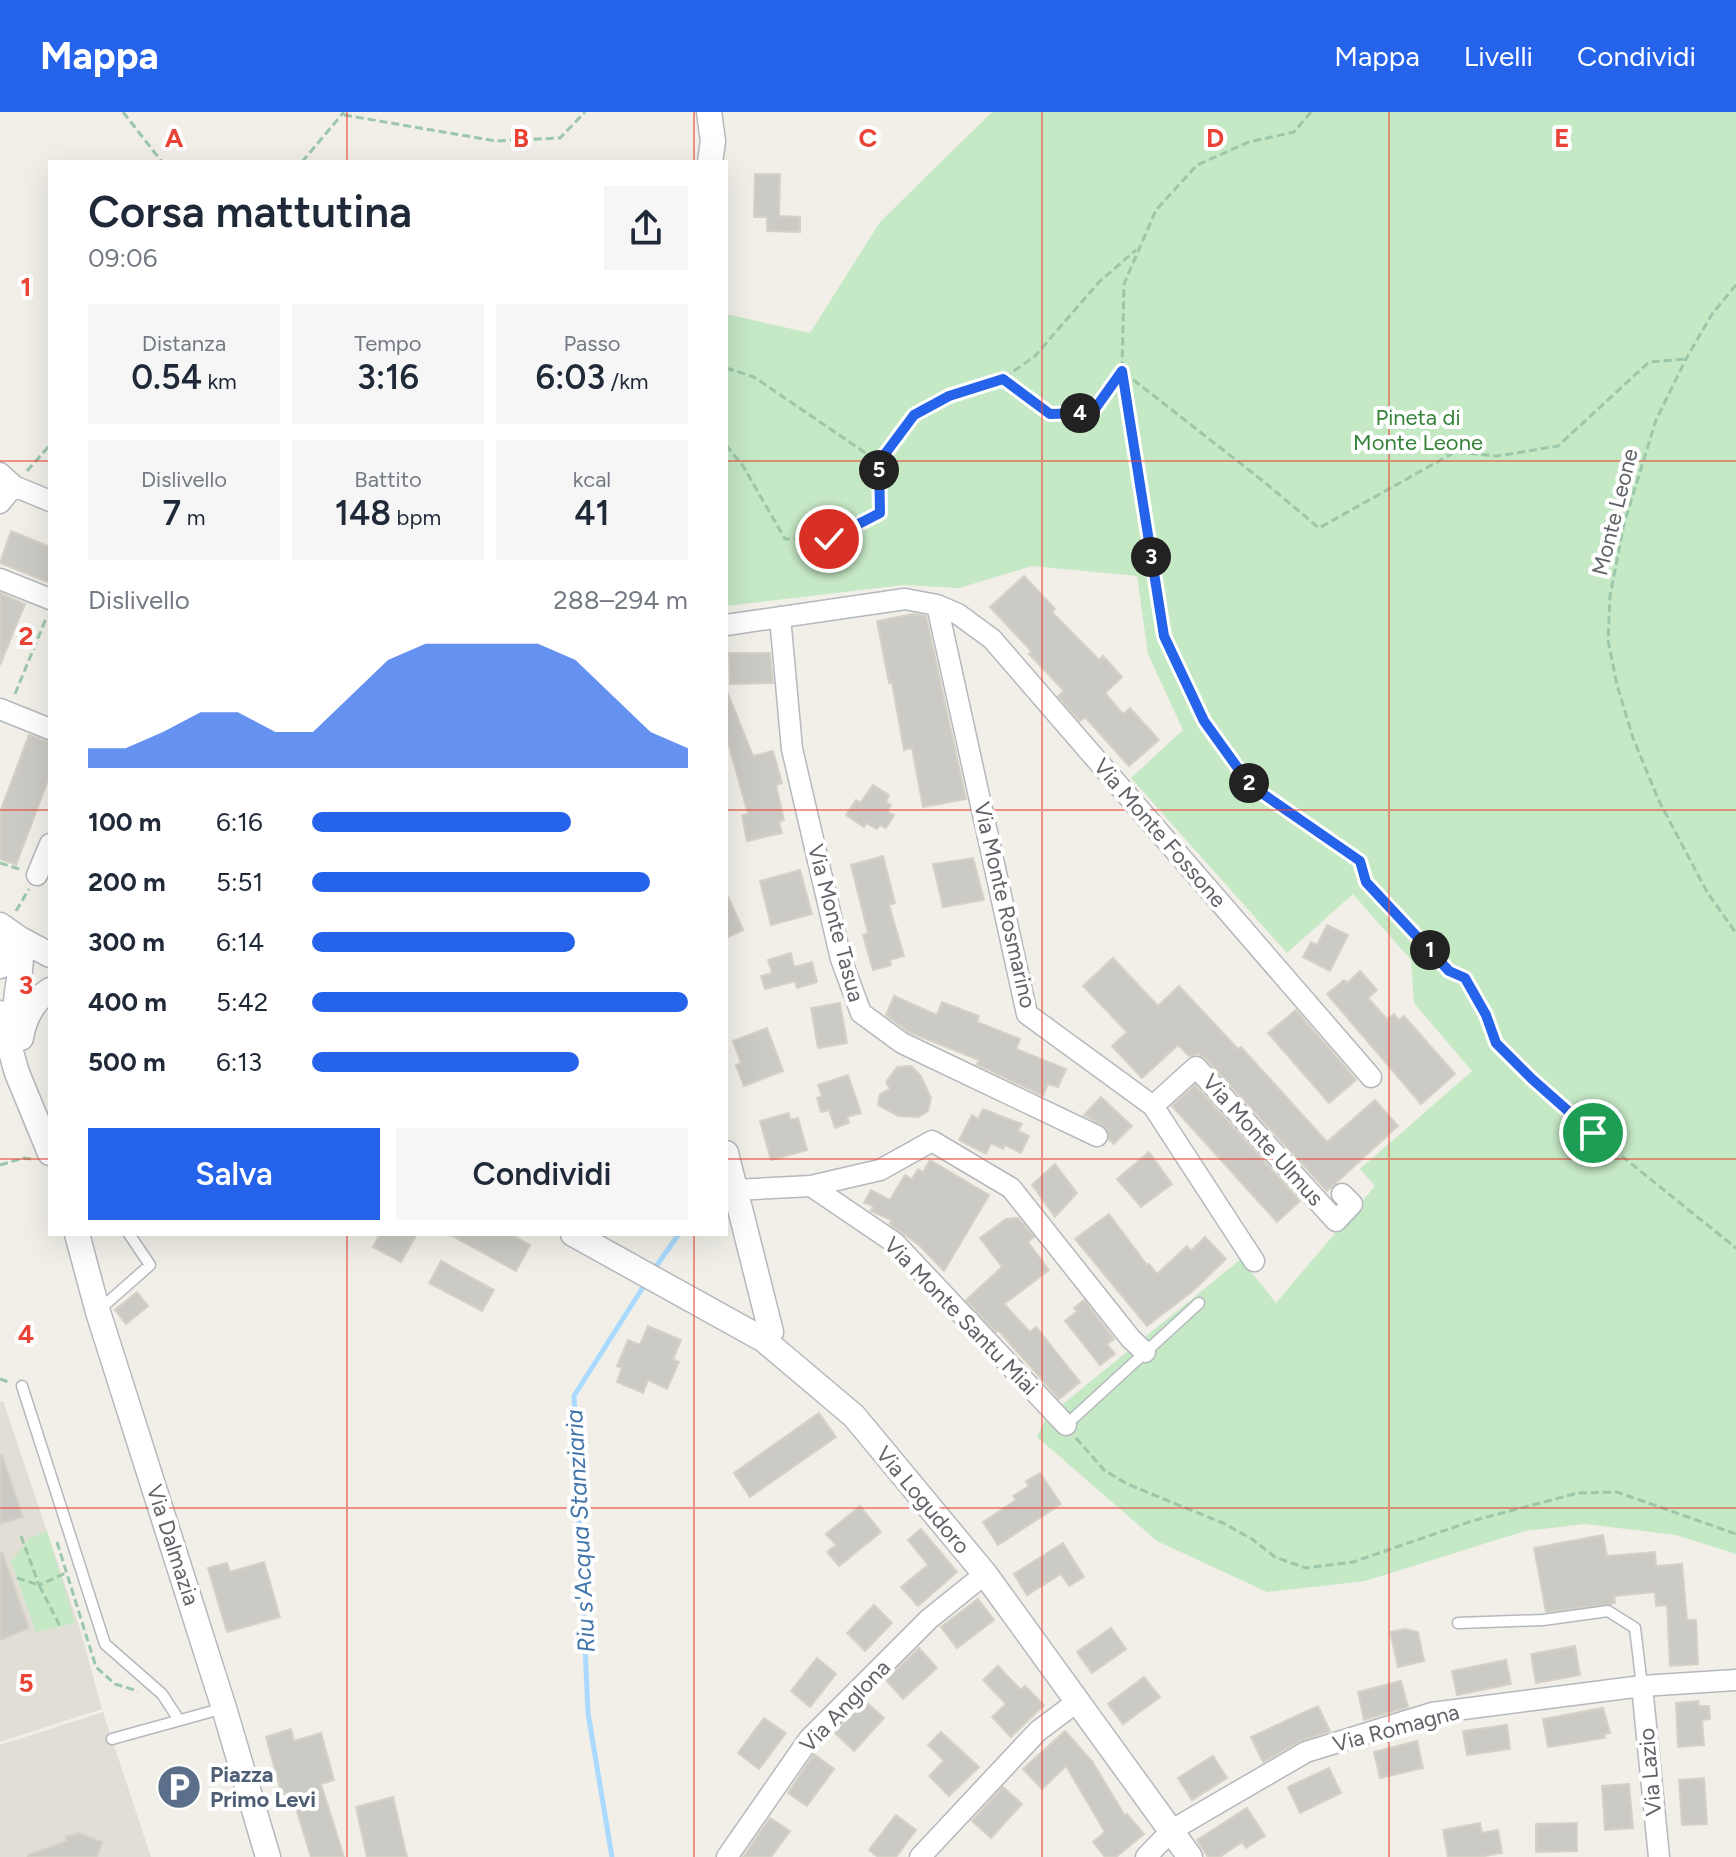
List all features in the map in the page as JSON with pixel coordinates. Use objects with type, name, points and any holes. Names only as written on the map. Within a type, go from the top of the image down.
[{"type":"street","points":[[709,112],[713,141],[710,160]]},
{"type":"street","points":[[0,503],[7,479],[48,500]]},
{"type":"street","points":[[0,579],[48,598]]},
{"type":"street","points":[[728,625],[905,599],[937,605]]},
{"type":"street","name":"Via Monte Fossone","points":[[937,605],[958,614],[992,639],[1371,1077]]},
{"type":"street","name":"Via Monte Rosmarino","points":[[937,605],[1027,1014],[1153,1106],[1254,1261]]},
{"type":"street","name":"Via Monte Tasua","points":[[780,617],[792,749],[841,959],[861,1013],[902,1043],[1097,1136]]},
{"type":"street","points":[[4,710],[48,728]]},
{"type":"street","points":[[37,875],[48,849]]},
{"type":"street","points":[[9,931],[48,954]]},
{"type":"street","points":[[0,966],[9,931]]},
{"type":"street","points":[[9,931],[22,962],[13,1018],[20,1045]]},
{"type":"street","points":[[17,1073],[23,1023],[41,996],[48,991]]},
{"type":"street","points":[[0,1013],[17,1073],[46,1150]]},
{"type":"street","name":"Via Monte Ulmus","points":[[1153,1106],[1196,1067],[1336,1221],[1352,1204],[1342,1194]]},
{"type":"street","points":[[735,1190],[811,1186],[880,1170],[932,1141],[1011,1188],[1131,1339],[1145,1352]]},
{"type":"street","points":[[728,1161],[771,1332],[764,1340]]},
{"type":"street","name":"Via Monte Santu Miai","points":[[811,1186],[895,1243],[1066,1425]]},
{"type":"street","name":"Via Dalmazia","points":[[78,1236],[98,1312],[268,1857]]},
{"type":"street","name":"Via Logudoro","points":[[577,1236],[764,1340],[854,1416],[985,1574],[1190,1857]]},
{"type":"street","name":"Via Anglona","points":[[727,1857],[809,1739],[929,1619],[985,1574]]},
{"type":"street","name":"Via Romagna","points":[[1146,1857],[1172,1830],[1306,1752],[1432,1713],[1642,1686],[1736,1680]]},
{"type":"street","name":"Via Lazio","points":[[1642,1686],[1659,1857]]},
{"type":"street","points":[[920,1857],[1038,1731],[1078,1701]]},
{"type":"lane","points":[[98,1312],[150,1265],[130,1236]]},
{"type":"lane","points":[[1066,1425],[1199,1303]]},
{"type":"lane","points":[[22,1386],[105,1644],[162,1694],[179,1720]]},
{"type":"lane","points":[[1458,1623],[1543,1620],[1608,1611],[1635,1628],[1642,1686]]},
{"type":"lane","points":[[112,1739],[224,1708]]},
{"type":"path","points":[[123,112],[160,160]]},
{"type":"path","points":[[304,160],[344,113],[496,141],[560,138],[585,112]]},
{"type":"path","points":[[1311,112],[1294,132],[1249,142],[1197,165],[1156,210],[1124,284],[1122,371],[1164,636],[1204,721],[1250,785],[1360,861],[1366,882],[1449,971],[1465,978],[1486,1015],[1496,1043],[1593,1133],[1736,1248]]},
{"type":"path","points":[[728,447],[743,466],[785,539],[829,539],[880,513],[879,462],[914,415],[949,396],[1003,379],[1035,356],[1099,282],[1139,248]]},
{"type":"path","name":"Monte Leone","points":[[1736,285],[1712,314],[1656,420],[1624,524],[1610,596],[1608,640],[1625,712],[1659,801],[1707,892],[1736,933]]},
{"type":"path","points":[[1122,371],[1319,528],[1455,452],[1497,456],[1558,446],[1649,362],[1686,359]]},
{"type":"path","points":[[728,369],[754,377],[879,462]]},
{"type":"path","points":[[1003,379],[1050,414],[1092,413],[1122,371]]},
{"type":"path","points":[[7,479],[48,447]]},
{"type":"path","points":[[4,710],[48,613]]},
{"type":"path","points":[[9,931],[37,875]]},
{"type":"path","points":[[0,1165],[46,1150]]},
{"type":"path","points":[[1066,1425],[1104,1470],[1148,1493],[1223,1523],[1252,1539],[1275,1557],[1306,1568],[1353,1562],[1472,1521],[1578,1493],[1617,1492],[1736,1534]]},
{"type":"path","points":[[21,1536],[39,1585],[60,1626]]},
{"type":"path","points":[[17,1578],[39,1585],[66,1573]]},
{"type":"shaded area","points":[[3,1401],[80,1629],[102,1709],[0,1742],[0,1402]]},
{"type":"shaded area","points":[[103,1712],[151,1857],[0,1857],[0,1745]]},
{"type":"green space","name":"Pineta di Monte Leone","points":[[992,112],[1736,112],[1736,1554],[1676,1535],[1585,1524],[1525,1531],[1365,1581],[1267,1592],[1157,1541],[1037,1437],[1047,1417],[1241,1259],[1276,1303],[1375,1186],[1360,1169],[1472,1071],[1414,1003],[1411,960],[1353,894],[1287,953],[1131,778],[1183,730],[1148,654],[1137,576],[1032,566],[959,588],[903,585],[728,606],[728,314],[810,333],[880,222]]},
{"type":"green space","points":[[47,1531],[75,1623],[36,1632],[11,1561],[30,1538]]},
{"type":"building","points":[[755,174],[780,174],[779,216],[800,217],[800,232],[767,231],[767,217],[754,217]]},
{"type":"building","points":[[11,531],[48,546],[48,582],[0,563]]},
{"type":"building","points":[[1024,576],[1055,609],[1052,612],[1099,660],[1103,656],[1122,677],[1105,693],[1123,714],[1130,708],[1159,740],[1129,766],[1085,717],[1080,721],[1058,696],[1064,691],[990,607]]},
{"type":"building","points":[[0,593],[25,604],[0,665]]},
{"type":"building","points":[[914,614],[926,616],[966,799],[923,807],[912,748],[904,750],[877,621]]},
{"type":"building","points":[[729,653],[770,653],[773,683],[730,684]]},
{"type":"building","points":[[728,694],[753,756],[773,751],[782,783],[776,785],[784,820],[779,821],[782,833],[747,841],[742,815],[748,814],[728,742]]},
{"type":"building","points":[[29,735],[48,741],[48,780],[16,865],[0,859],[0,812]]},
{"type":"building","points":[[873,785],[889,795],[886,802],[891,805],[887,811],[894,815],[886,828],[880,825],[877,829],[866,823],[864,827],[846,815],[856,800],[860,803]]},
{"type":"building","points":[[883,856],[895,903],[889,905],[904,956],[890,960],[891,965],[873,970],[863,935],[868,933],[851,865]]},
{"type":"building","points":[[973,858],[984,900],[943,907],[933,864]]},
{"type":"building","points":[[800,870],[812,914],[771,925],[760,881]]},
{"type":"building","points":[[728,896],[743,930],[728,937]]},
{"type":"building","points":[[1327,925],[1348,935],[1330,971],[1303,957],[1311,942],[1317,945]]},
{"type":"building","points":[[791,953],[794,967],[812,962],[817,982],[797,988],[795,981],[765,989],[761,976],[772,973],[768,960]]},
{"type":"building","points":[[1113,958],[1158,1006],[1179,986],[1238,1049],[1241,1047],[1327,1142],[1375,1100],[1398,1126],[1327,1191],[1205,1058],[1199,1054],[1189,1056],[1178,1045],[1142,1078],[1112,1046],[1127,1032],[1083,986]]},
{"type":"building","points":[[1360,971],[1377,990],[1368,998],[1387,1019],[1394,1014],[1399,1020],[1404,1016],[1455,1074],[1421,1104],[1327,994],[1344,980],[1347,983]]},
{"type":"building","points":[[894,996],[937,1015],[942,1002],[979,1016],[977,1022],[1020,1039],[1016,1049],[1066,1069],[1058,1087],[1048,1084],[1043,1096],[977,1064],[979,1060],[909,1032],[886,1015]]},
{"type":"building","points":[[840,1003],[847,1043],[818,1048],[811,1008]]},
{"type":"building","points":[[1296,1010],[1356,1080],[1329,1103],[1268,1033]]},
{"type":"building","points":[[767,1028],[783,1071],[744,1086],[736,1065],[741,1063],[733,1041]]},
{"type":"building","points":[[911,1066],[921,1076],[931,1098],[928,1111],[919,1117],[898,1116],[878,1105],[880,1094],[890,1089],[886,1082],[897,1067]]},
{"type":"building","points":[[848,1075],[861,1113],[847,1117],[849,1123],[835,1128],[829,1110],[821,1112],[817,1098],[822,1096],[818,1085]]},
{"type":"building","points":[[1195,1085],[1300,1201],[1277,1222],[1172,1106]]},
{"type":"building","points":[[1101,1097],[1132,1126],[1114,1144],[1109,1140],[1107,1128],[1084,1115]]},
{"type":"building","points":[[983,1109],[1022,1124],[1018,1131],[1029,1136],[1021,1153],[1005,1145],[1003,1149],[991,1143],[986,1154],[959,1140],[972,1115],[978,1119]]},
{"type":"building","points":[[789,1113],[790,1120],[798,1118],[807,1150],[771,1160],[760,1121]]},
{"type":"building","points":[[1149,1152],[1172,1184],[1141,1207],[1117,1179]]},
{"type":"building","points":[[930,1160],[989,1195],[944,1271],[919,1245],[890,1224],[891,1220],[871,1211],[873,1206],[864,1203],[871,1190],[890,1200],[905,1175],[912,1179],[918,1169],[923,1172]]},
{"type":"building","points":[[1055,1164],[1077,1193],[1055,1217],[1032,1185]]},
{"type":"building","points":[[1109,1214],[1157,1274],[1187,1246],[1191,1251],[1205,1237],[1226,1259],[1194,1290],[1147,1326],[1075,1239]]},
{"type":"building","points":[[1018,1218],[1034,1237],[1028,1242],[1049,1270],[1004,1304],[1030,1332],[1036,1327],[1080,1382],[1059,1399],[998,1330],[996,1332],[966,1300],[1002,1267],[980,1238],[1006,1219]]},
{"type":"building","points":[[379,1236],[416,1236],[401,1262],[373,1247]]},
{"type":"building","points":[[453,1236],[514,1236],[530,1245],[516,1271]]},
{"type":"building","points":[[441,1261],[494,1290],[482,1311],[429,1283]]},
{"type":"building","points":[[137,1292],[148,1306],[126,1324],[115,1310]]},
{"type":"building","points":[[1084,1300],[1114,1339],[1107,1344],[1115,1354],[1100,1365],[1065,1321]]},
{"type":"building","points":[[648,1326],[681,1340],[673,1359],[679,1362],[667,1389],[648,1380],[643,1393],[617,1382],[622,1368],[617,1366],[628,1340],[640,1345]]},
{"type":"building","points":[[819,1413],[836,1437],[750,1497],[734,1473]]},
{"type":"building","points":[[0,1456],[23,1517],[0,1524]]},
{"type":"building","points":[[1040,1473],[1061,1504],[998,1545],[983,1522],[1016,1500],[1013,1496],[1029,1486],[1026,1481]]},
{"type":"building","points":[[860,1506],[881,1532],[839,1566],[827,1552],[836,1545],[826,1534]]},
{"type":"building","points":[[921,1529],[957,1572],[918,1606],[901,1587],[928,1565],[908,1540]]},
{"type":"building","points":[[1603,1535],[1607,1556],[1655,1552],[1656,1566],[1682,1564],[1687,1620],[1696,1620],[1698,1664],[1670,1666],[1667,1605],[1656,1606],[1655,1592],[1614,1596],[1615,1603],[1611,1604],[1546,1612],[1534,1548]]},
{"type":"building","points":[[1063,1543],[1084,1577],[1069,1586],[1061,1574],[1027,1595],[1014,1574]]},
{"type":"building","points":[[0,1553],[29,1628],[0,1640]]},
{"type":"building","points":[[264,1562],[280,1617],[227,1632],[208,1568],[227,1563],[230,1572]]},
{"type":"building","points":[[978,1599],[994,1620],[957,1648],[941,1627]]},
{"type":"building","points":[[874,1605],[892,1623],[865,1651],[847,1633]]},
{"type":"building","points":[[1111,1628],[1126,1649],[1092,1673],[1077,1652]]},
{"type":"building","points":[[1405,1629],[1418,1632],[1424,1661],[1398,1667],[1390,1632]]},
{"type":"building","points":[[1575,1646],[1580,1675],[1536,1683],[1531,1654]]},
{"type":"building","points":[[919,1648],[937,1668],[903,1699],[886,1680]]},
{"type":"building","points":[[817,1658],[836,1674],[810,1707],[791,1691]]},
{"type":"building","points":[[1506,1660],[1511,1684],[1457,1695],[1452,1671]]},
{"type":"building","points":[[998,1666],[1021,1690],[1025,1686],[1044,1705],[1011,1737],[992,1717],[1006,1704],[983,1680]]},
{"type":"building","points":[[1144,1677],[1160,1697],[1123,1724],[1108,1704]]},
{"type":"building","points":[[1401,1681],[1408,1707],[1364,1720],[1358,1692]]},
{"type":"building","points":[[865,1701],[884,1718],[854,1751],[834,1732]]},
{"type":"building","points":[[1698,1701],[1699,1706],[1709,1706],[1710,1719],[1702,1720],[1704,1745],[1678,1747],[1676,1703]]},
{"type":"building","points":[[1318,1706],[1330,1731],[1300,1741],[1263,1762],[1251,1737]]},
{"type":"building","points":[[1603,1708],[1610,1733],[1604,1734],[1605,1738],[1548,1747],[1543,1719]]},
{"type":"building","points":[[764,1718],[786,1733],[759,1769],[738,1753]]},
{"type":"building","points":[[1507,1725],[1510,1749],[1467,1755],[1463,1731]]},
{"type":"building","points":[[291,1729],[294,1741],[321,1733],[334,1780],[321,1784],[344,1857],[311,1857],[291,1792],[282,1795],[266,1737]]},
{"type":"building","points":[[1065,1731],[1092,1761],[1125,1816],[1127,1814],[1144,1834],[1116,1857],[1105,1857],[1093,1842],[1105,1832],[1066,1766],[1042,1789],[1023,1769]]},
{"type":"building","points":[[941,1732],[979,1767],[949,1796],[929,1776],[944,1761],[928,1745]]},
{"type":"building","points":[[1417,1741],[1423,1768],[1380,1778],[1374,1752]]},
{"type":"building","points":[[814,1754],[834,1769],[807,1806],[788,1793]]},
{"type":"building","points":[[1213,1756],[1227,1778],[1192,1800],[1178,1778]]},
{"type":"building","points":[[1329,1768],[1341,1793],[1300,1813],[1288,1787]]},
{"type":"building","points":[[1704,1778],[1707,1824],[1682,1825],[1679,1780]]},
{"type":"building","points":[[1629,1784],[1633,1828],[1605,1830],[1602,1786]]},
{"type":"building","points":[[1003,1787],[1022,1804],[991,1838],[972,1821]]},
{"type":"building","points":[[393,1797],[407,1857],[367,1857],[356,1807]]},
{"type":"building","points":[[1247,1808],[1265,1836],[1246,1848],[1242,1842],[1220,1857],[1208,1857],[1197,1840]]},
{"type":"building","points":[[896,1815],[916,1830],[896,1857],[878,1857],[869,1850]]},
{"type":"building","points":[[770,1818],[790,1831],[771,1857],[743,1857]]},
{"type":"building","points":[[1480,1823],[1482,1833],[1498,1830],[1502,1853],[1448,1857],[1443,1830]]},
{"type":"building","points":[[1577,1823],[1577,1851],[1536,1852],[1536,1824]]},
{"type":"building","points":[[78,1833],[102,1842],[97,1857],[28,1857],[67,1841],[66,1837]]},
{"type":"waterway","name":"Riu s'Acqua Stanziaria","points":[[652,1272],[678,1236]]},
{"type":"waterway","name":"Riu s'Acqua Stanziaria","points":[[612,1857],[588,1713],[574,1396],[645,1284]]},
{"type":"place","name":"Piazza Primo Levi","points":[[179,1787]]},
{"type":"route","points":[[829,539],[880,513],[879,462],[914,415],[949,396],[1003,379],[1050,414],[1092,413],[1122,371],[1164,636],[1204,721],[1250,785],[1360,861],[1366,882],[1449,971],[1465,978],[1486,1015],[1496,1043],[1593,1133]]}]
